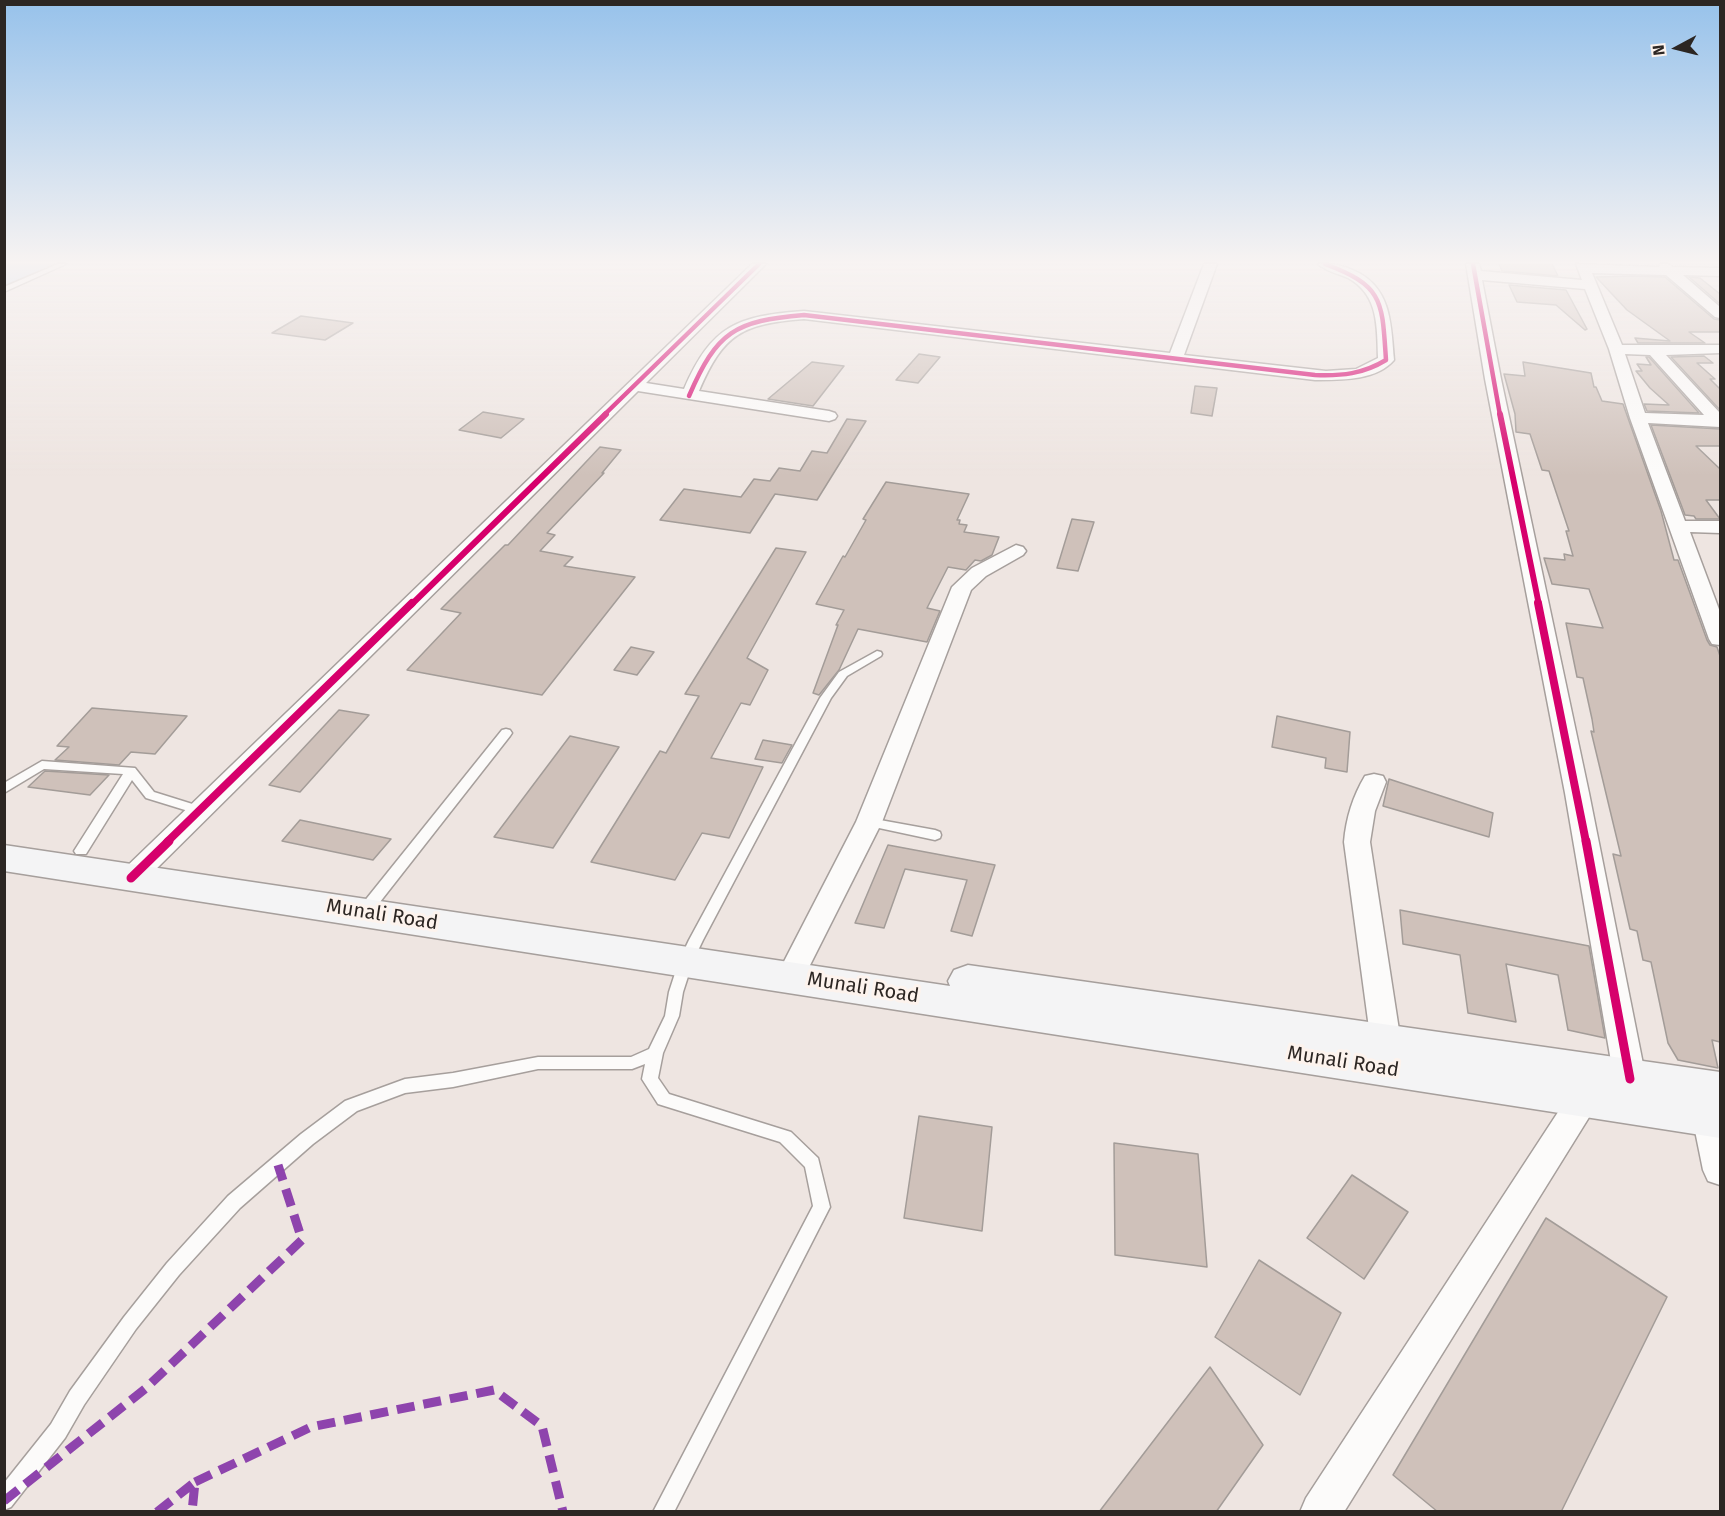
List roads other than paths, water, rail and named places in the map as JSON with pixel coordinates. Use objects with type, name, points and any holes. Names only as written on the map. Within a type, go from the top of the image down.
[{"type":"main road","name":"Munali Road","points":[[4,839],[81,851],[138,870]]},
{"type":"main road","name":"Munali Road","points":[[4,858],[138,870],[1604,1084],[1713,1104]]},
{"type":"main road","name":"Munali Road","points":[[796,967],[1386,1044],[1713,1104]]},
{"type":"street","points":[[138,870],[686,335]]},
{"type":"street","points":[[690,396],[699,371],[710,351],[726,335]]},
{"type":"street","points":[[971,335],[1315,375],[1347,376],[1368,372],[1386,360],[1385,335]]},
{"type":"street","points":[[1175,359],[1184,335]]},
{"type":"street","points":[[1320,1512],[1604,1084],[1575,781],[1485,335]]},
{"type":"street","points":[[1610,335],[1638,418],[1720,639]]},
{"type":"street","points":[[1616,349],[1654,351],[1720,349]]},
{"type":"street","points":[[1654,351],[1720,421]]},
{"type":"street","points":[[633,386],[829,416]]},
{"type":"street","points":[[1638,418],[1720,421]]},
{"type":"street","points":[[1678,526],[1720,527]]},
{"type":"street","points":[[796,967],[869,822],[962,587],[979,572],[1016,551]]},
{"type":"street","points":[[1374,782],[1362,806],[1357,842],[1386,1044]]},
{"type":"street","points":[[1713,1104],[1720,1170]]},
{"type":"lane","points":[[663,1512],[822,1206],[812,1163],[785,1137],[664,1099],[651,1079],[655,1053],[672,1017],[676,992],[691,950],[834,684],[843,674],[877,654]]},
{"type":"lane","points":[[371,904],[506,733]]},
{"type":"lane","points":[[4,789],[42,765],[132,771],[150,795],[198,810]]},
{"type":"lane","points":[[81,851],[132,771]]},
{"type":"lane","points":[[869,822],[935,835]]},
{"type":"lane","points":[[4,1500],[58,1431],[77,1398],[130,1323],[173,1269],[234,1202],[307,1138],[351,1106],[405,1086],[453,1080],[538,1063],[632,1063],[655,1053]]}]
